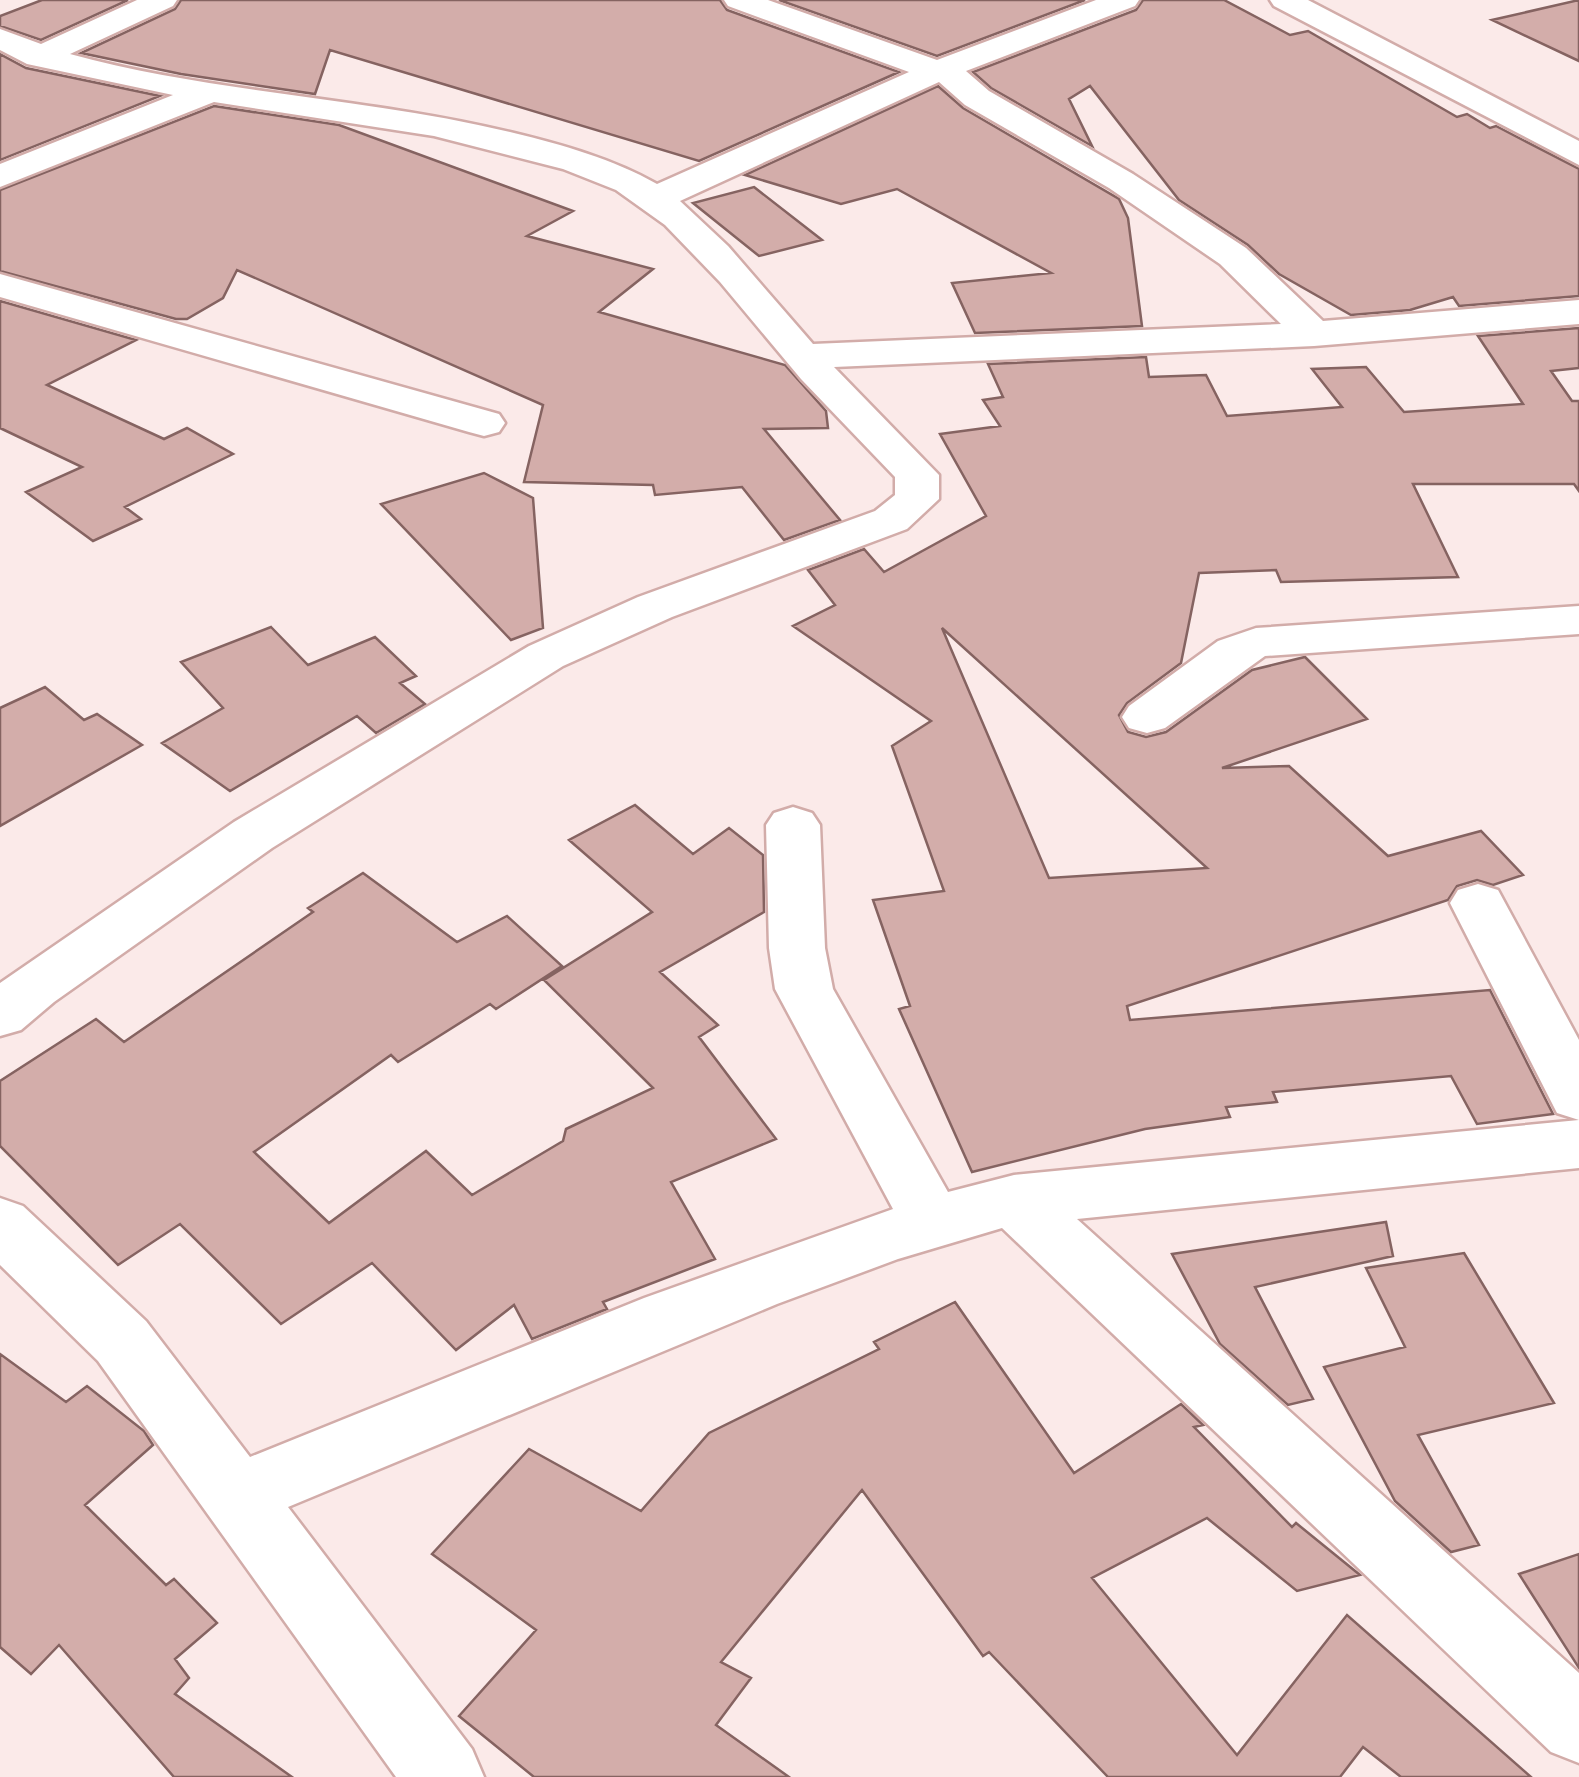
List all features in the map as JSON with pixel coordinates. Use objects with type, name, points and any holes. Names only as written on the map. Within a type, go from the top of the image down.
[{"type":"street","points":[[38,57],[162,0]]},
{"type":"street","points":[[739,0],[939,70],[962,82],[977,98],[1121,181],[1233,256],[1314,334]]},
{"type":"street","points":[[656,198],[939,70],[1124,0]]},
{"type":"street","points":[[1286,0],[1579,156]]},
{"type":"street","points":[[0,38],[38,57],[211,92],[380,115],[481,134],[578,162],[656,198],[745,285],[802,356],[917,475],[917,498],[891,520],[655,607],[546,656],[253,835],[34,987],[0,1016]]},
{"type":"street","points":[[0,176],[211,92]]},
{"type":"street","points":[[0,285],[484,422]]},
{"type":"street","points":[[802,356],[1314,334],[1579,312]]},
{"type":"street","points":[[1147,717],[1234,651],[1256,642],[1579,620]]},
{"type":"street","points":[[793,825],[797,948],[804,990],[931,1220]]},
{"type":"street","points":[[1478,903],[1579,1097]]},
{"type":"street","points":[[238,1495],[801,1265],[931,1220],[1014,1200],[1579,1144]]},
{"type":"street","points":[[1014,1200],[1579,1725]]},
{"type":"street","points":[[0,1224],[122,1341],[444,1777]]},
{"type":"building","points":[[42,0],[128,0],[41,40],[0,26],[0,16]]},
{"type":"building","points":[[181,0],[720,0],[727,10],[899,72],[699,161],[330,50],[315,94],[181,74],[81,53],[175,9]]},
{"type":"building","points":[[779,0],[1085,0],[937,56]]},
{"type":"building","points":[[1143,0],[1224,0],[1290,35],[1308,31],[1457,117],[1467,114],[1490,128],[1496,126],[1579,169],[1579,296],[1459,306],[1453,297],[1410,310],[1351,315],[1279,274],[1248,245],[1179,200],[1090,86],[1069,99],[1092,146],[991,88],[973,72],[1136,10]]},
{"type":"building","points":[[1579,0],[1579,61],[1492,20]]},
{"type":"building","points":[[0,54],[26,68],[160,96],[0,160]]},
{"type":"building","points":[[938,86],[963,108],[1119,199],[1128,218],[1142,326],[975,333],[952,283],[1051,273],[897,189],[841,204],[745,175]]},
{"type":"building","points":[[214,106],[339,125],[573,211],[527,236],[653,269],[599,312],[785,365],[826,411],[828,428],[764,429],[840,520],[784,540],[742,487],[655,495],[653,485],[524,482],[543,405],[237,270],[223,298],[187,319],[0,271],[0,190]]},
{"type":"building","points":[[754,187],[822,240],[759,256],[693,203]]},
{"type":"building","points":[[0,301],[136,340],[47,385],[164,439],[187,428],[233,454],[125,507],[141,519],[93,541],[26,492],[82,467],[0,428]]},
{"type":"building","points":[[1579,328],[1579,368],[1551,371],[1572,401],[1579,401],[1579,491],[1574,484],[1413,484],[1458,577],[1281,582],[1276,570],[1199,573],[1181,663],[1127,703],[1119,715],[1128,732],[1146,737],[1166,732],[1252,670],[1305,657],[1367,719],[1222,768],[1289,766],[1388,856],[1481,831],[1523,875],[1493,885],[1477,880],[1457,886],[1448,900],[1127,1006],[1130,1020],[1490,990],[1553,1114],[1477,1124],[1451,1076],[1273,1092],[1277,1102],[1226,1107],[1230,1117],[1145,1129],[972,1172],[899,1009],[910,1006],[873,900],[944,891],[892,746],[931,721],[793,626],[835,605],[808,570],[864,549],[884,572],[986,516],[940,434],[1000,426],[983,400],[1003,397],[988,364],[1146,357],[1149,377],[1206,375],[1227,416],[1342,407],[1312,369],[1366,367],[1404,412],[1523,404],[1478,336]],"holes":[[[942,628],[1207,868],[1049,878]]]},
{"type":"building","points":[[484,473],[533,498],[543,628],[511,640],[381,504]]},
{"type":"building","points":[[271,627],[308,665],[375,637],[416,676],[400,683],[425,704],[376,733],[357,716],[230,791],[162,743],[223,708],[181,662]]},
{"type":"building","points":[[45,687],[84,720],[97,714],[142,745],[0,826],[0,708]]},
{"type":"building","points":[[635,805],[693,854],[729,828],[763,855],[764,912],[660,972],[718,1025],[699,1037],[776,1139],[671,1182],[715,1259],[603,1302],[607,1309],[532,1339],[514,1305],[456,1350],[372,1263],[281,1324],[180,1224],[118,1265],[0,1146],[0,1081],[96,1019],[124,1042],[313,912],[308,908],[363,873],[457,942],[507,916],[562,966],[496,1009],[490,1004],[398,1062],[391,1055],[254,1152],[329,1223],[426,1151],[472,1195],[563,1141],[566,1129],[653,1088],[544,980],[652,912],[569,840]]},
{"type":"building","points":[[1386,1222],[1393,1256],[1255,1287],[1313,1399],[1288,1405],[1220,1344],[1172,1254]]},
{"type":"building","points":[[1464,1253],[1554,1403],[1418,1435],[1479,1545],[1451,1552],[1395,1501],[1324,1367],[1405,1347],[1366,1268]]},
{"type":"building","points":[[955,1302],[1074,1473],[1181,1404],[1203,1425],[1194,1427],[1292,1527],[1296,1523],[1360,1575],[1297,1591],[1207,1518],[1092,1578],[1237,1755],[1347,1615],[1531,1777],[1401,1777],[1363,1747],[1340,1777],[1108,1777],[989,1652],[983,1656],[862,1490],[721,1662],[751,1678],[716,1725],[789,1777],[534,1777],[459,1716],[536,1630],[432,1554],[529,1449],[641,1511],[709,1433],[879,1349],[874,1342]]},
{"type":"building","points":[[0,1354],[66,1402],[87,1386],[144,1431],[153,1445],[85,1505],[166,1585],[174,1579],[217,1623],[175,1659],[189,1678],[175,1694],[292,1777],[174,1777],[59,1645],[31,1674],[0,1647]]},
{"type":"building","points":[[1579,1554],[1579,1668],[1519,1574]]}]
